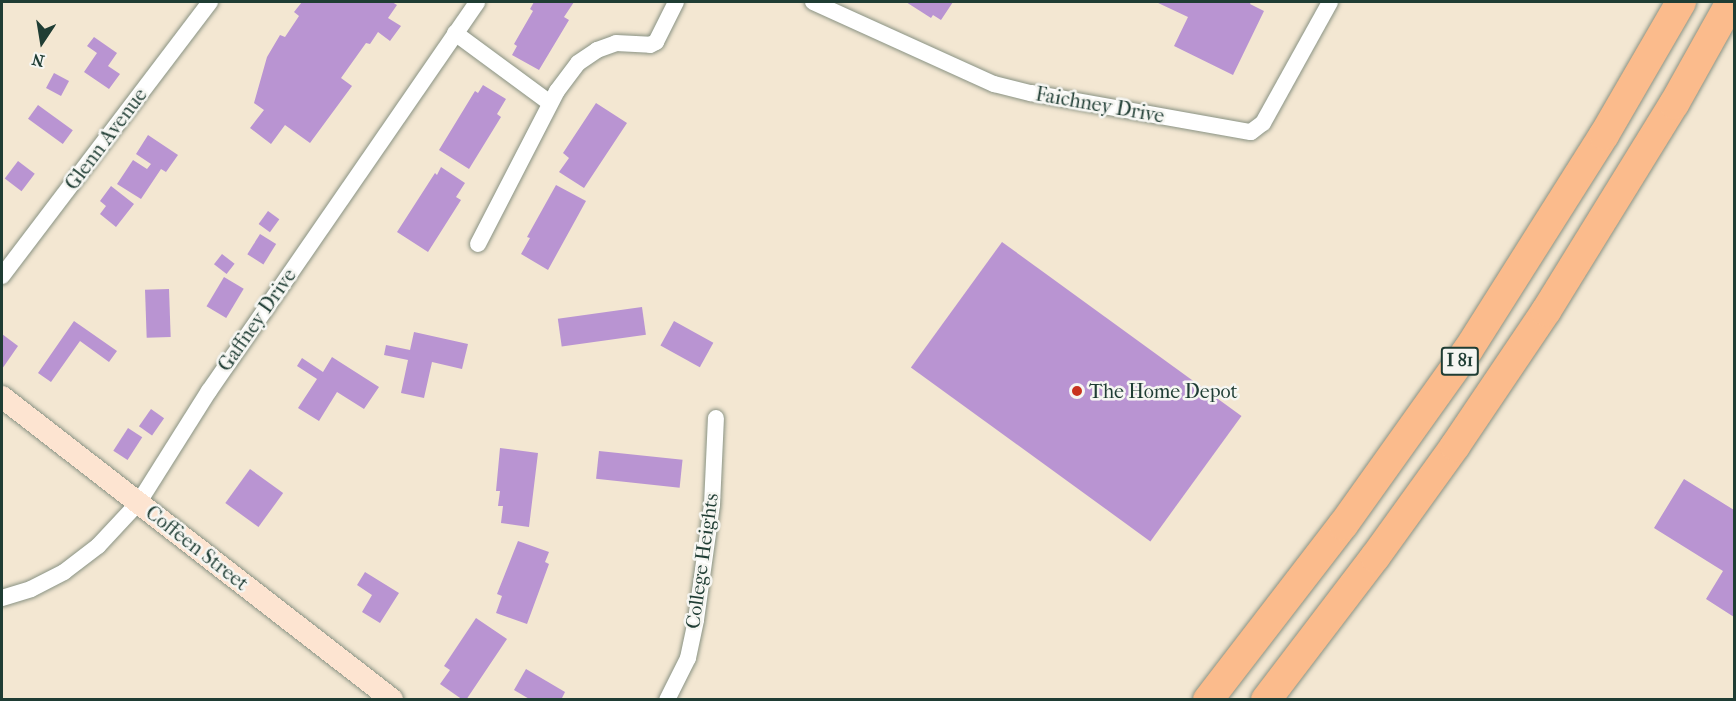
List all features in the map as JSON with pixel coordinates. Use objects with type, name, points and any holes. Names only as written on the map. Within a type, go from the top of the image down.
[{"type":"highway","name":"I 81","points":[[1208,699],[1343,525],[1468,350],[1604,135],[1681,2]]},
{"type":"highway","name":"I 81","points":[[1266,699],[1375,557],[1455,446],[1552,301],[1674,104],[1731,2]]},
{"type":"highway","points":[[1196,699],[1380,457],[1468,350]]},
{"type":"highway","points":[[1278,699],[1455,446]]},
{"type":"main road","name":"Coffeen Street","points":[[2,397],[392,699]]},
{"type":"street","name":"Glenn Avenue","points":[[2,276],[210,2]]},
{"type":"street","name":"Gaffney Drive","points":[[2,598],[31,589],[64,572],[98,546],[139,502],[208,391],[477,2]]},
{"type":"street","points":[[478,244],[550,103],[578,63],[597,50],[616,43],[650,45],[656,42],[676,2]]},
{"type":"street","name":"Faichney Drive","points":[[813,2],[994,84],[1031,93],[1251,132],[1263,123],[1330,2]]},
{"type":"street","points":[[455,33],[550,103]]},
{"type":"street","name":"College Heights","points":[[667,699],[688,658],[696,620],[711,505],[716,418]]},
{"type":"building","points":[[302,2],[392,2],[397,5],[388,18],[401,26],[390,41],[378,32],[370,44],[366,43],[341,78],[352,86],[310,143],[285,125],[271,144],[250,128],[264,110],[254,103],[267,57],[280,35],[285,37],[299,16],[294,12]]},
{"type":"building","points":[[534,2],[574,2],[564,17],[569,20],[539,70],[512,55],[517,46],[514,44],[533,11],[530,9]]},
{"type":"building","points":[[906,2],[953,2],[941,20],[933,15],[931,18]]},
{"type":"building","points":[[1156,2],[1251,2],[1250,4],[1264,11],[1233,75],[1174,46],[1188,17]]},
{"type":"building","points":[[94,37],[117,53],[108,66],[120,74],[109,89],[84,72],[97,53],[87,46]]},
{"type":"building","points":[[54,73],[69,81],[61,96],[46,88]]},
{"type":"building","points":[[483,85],[506,99],[497,114],[501,117],[469,169],[439,150],[475,91],[478,93]]},
{"type":"building","points":[[596,103],[627,123],[584,188],[559,172],[569,158],[563,153]]},
{"type":"building","points":[[38,105],[73,130],[63,144],[28,119]]},
{"type":"building","points":[[148,135],[178,155],[166,172],[161,169],[141,199],[117,184],[133,160],[147,169],[151,164],[136,154]]},
{"type":"building","points":[[18,161],[35,174],[22,191],[5,179]]},
{"type":"building","points":[[441,167],[465,183],[456,197],[461,200],[428,252],[397,232]]},
{"type":"building","points":[[556,185],[586,201],[548,270],[521,254],[530,238],[527,237]]},
{"type":"building","points":[[111,186],[134,204],[116,227],[100,214],[106,206],[100,201]]},
{"type":"building","points":[[268,211],[279,219],[270,232],[259,224]]},
{"type":"building","points":[[260,234],[276,244],[263,264],[247,254]]},
{"type":"building","name":"The Home Depot","points":[[1002,242],[1241,416],[1150,541],[911,367]]},
{"type":"building","points":[[222,254],[235,264],[227,274],[214,264]]},
{"type":"building","points":[[224,277],[244,289],[226,318],[206,306]]},
{"type":"building","points":[[169,289],[171,337],[147,338],[145,290]]},
{"type":"building","points":[[642,307],[646,335],[562,347],[558,319]]},
{"type":"building","points":[[74,321],[117,351],[109,362],[80,341],[51,382],[38,373]]},
{"type":"building","points":[[674,321],[713,343],[700,367],[660,345]]},
{"type":"building","points":[[414,332],[468,344],[462,369],[432,362],[424,398],[401,393],[408,360],[384,355],[386,345],[410,350]]},
{"type":"building","points":[[2,334],[18,346],[2,369]]},
{"type":"building","points":[[332,357],[379,387],[364,409],[337,392],[319,421],[298,408],[317,379],[297,366],[302,358],[323,372]]},
{"type":"building","points":[[151,409],[164,418],[152,435],[139,426]]},
{"type":"building","points":[[128,428],[142,437],[128,460],[113,451]]},
{"type":"building","points":[[500,448],[538,453],[529,527],[501,523],[503,506],[498,506],[500,491],[496,491]]},
{"type":"building","points":[[599,451],[683,460],[680,488],[596,479]]},
{"type":"building","points":[[250,469],[283,493],[258,527],[225,503]]},
{"type":"building","points":[[1684,479],[1734,510],[1734,617],[1706,599],[1723,571],[1654,528]]},
{"type":"building","points":[[518,541],[549,552],[545,562],[549,564],[527,624],[496,613],[502,596],[497,594]]},
{"type":"building","points":[[365,572],[399,593],[380,623],[362,612],[372,595],[357,585]]},
{"type":"building","points":[[476,618],[507,639],[466,700],[463,700],[440,684],[450,670],[444,666]]},
{"type":"building","points":[[526,669],[565,692],[561,700],[531,700],[514,690]]},
{"type":"place","name":"The Home Depot","points":[[1077,391]]}]
